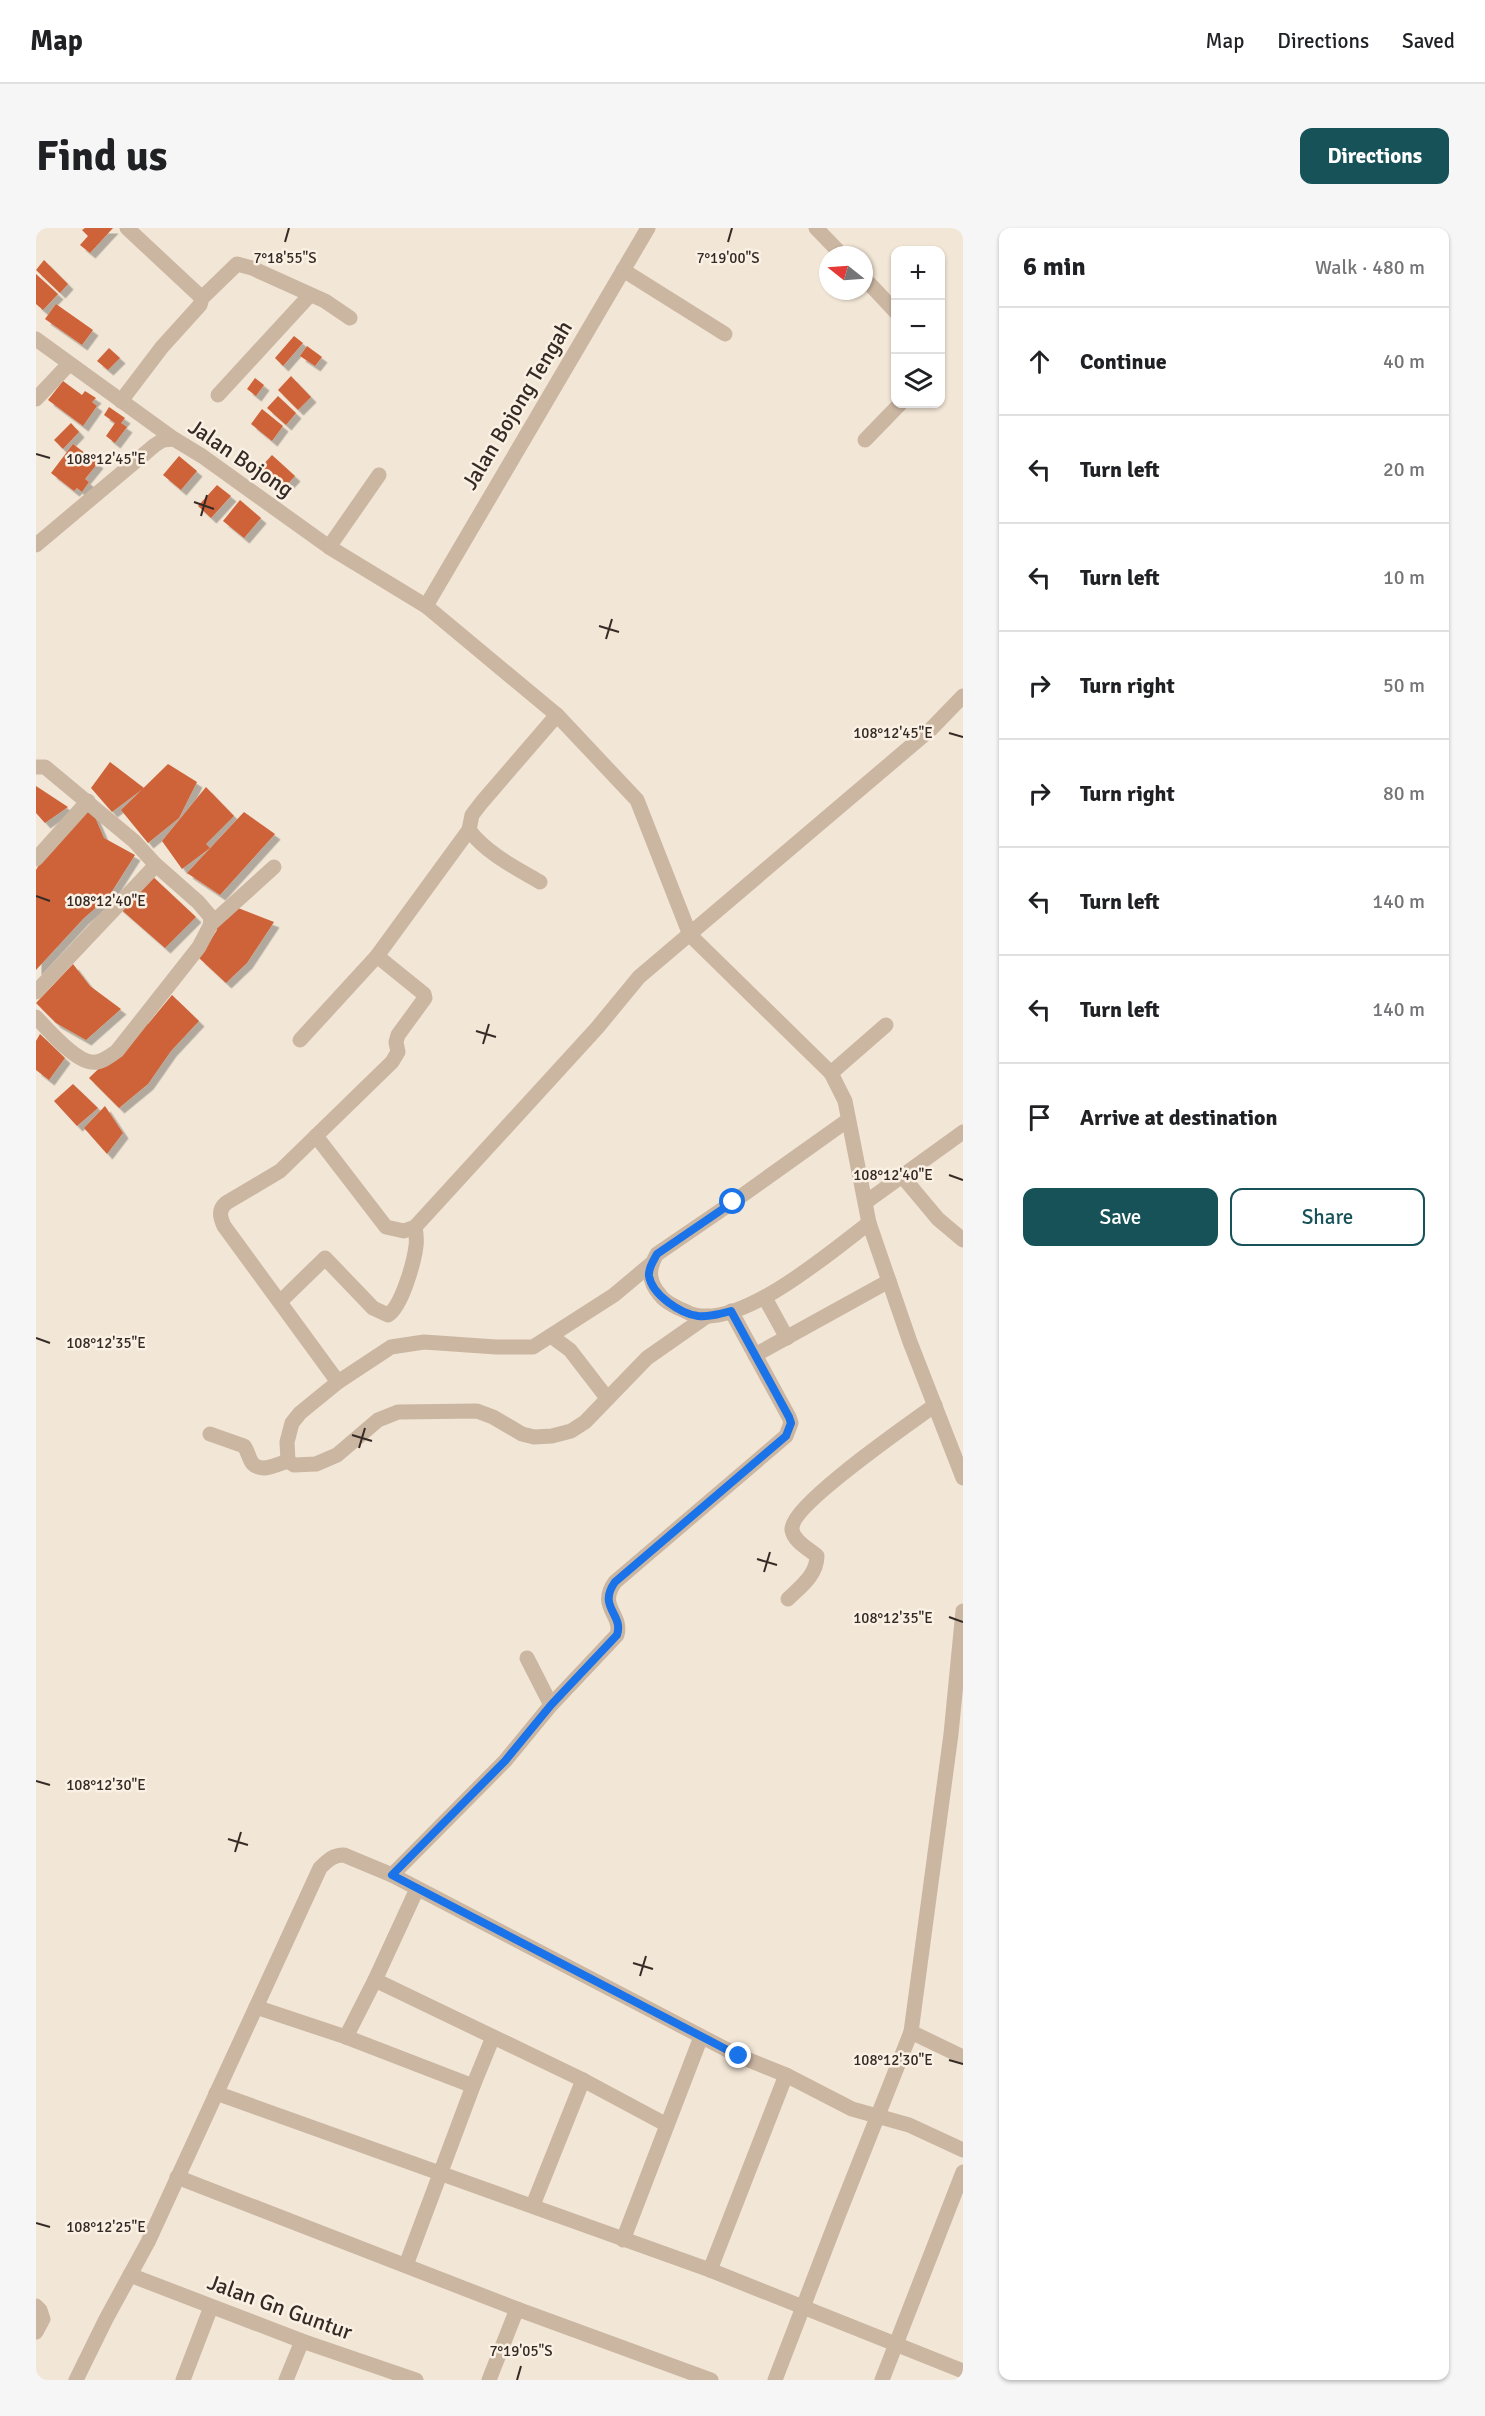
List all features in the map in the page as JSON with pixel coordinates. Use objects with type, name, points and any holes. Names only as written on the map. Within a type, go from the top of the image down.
[{"type":"street","points":[[127,228],[202,298]]},
{"type":"street","name":"Jalan Bojong Tengah","points":[[426,606],[648,228]]},
{"type":"street","points":[[816,228],[833,246]]},
{"type":"street","points":[[121,401],[162,347],[200,305],[202,298],[237,264],[252,268],[325,301],[350,318]]},
{"type":"street","points":[[623,270],[725,334]]},
{"type":"street","points":[[873,288],[891,307]]},
{"type":"street","points":[[218,395],[310,295]]},
{"type":"street","name":"Jalan Bojong","points":[[36,339],[329,547],[426,606],[557,715],[637,800],[690,935]]},
{"type":"street","points":[[36,399],[69,364]]},
{"type":"street","points":[[865,440],[896,408]]},
{"type":"street","points":[[36,545],[154,445],[163,440],[174,439]]},
{"type":"street","points":[[329,547],[379,475]]},
{"type":"street","points":[[316,1136],[386,1227],[404,1231],[416,1227],[597,1028],[639,977],[931,729],[963,696]]},
{"type":"street","points":[[300,1040],[377,956],[469,830],[472,815],[557,715]]},
{"type":"street","points":[[39,770],[87,801],[134,841],[156,866],[198,902],[210,916],[211,924]]},
{"type":"street","points":[[36,860],[87,801]]},
{"type":"street","points":[[469,830],[474,837],[513,867],[540,882]]},
{"type":"street","points":[[36,992],[156,866]]},
{"type":"street","points":[[36,1017],[67,1048],[82,1058],[91,1062],[105,1060],[117,1051],[199,947],[211,924],[273,867]]},
{"type":"street","points":[[690,935],[831,1073],[845,1101],[869,1223],[963,1478]]},
{"type":"street","points":[[338,1382],[224,1226],[220,1217],[221,1207],[280,1171],[392,1062],[398,1052],[396,1042],[398,1035],[425,998],[424,994],[377,956]]},
{"type":"street","points":[[831,1073],[886,1025]]},
{"type":"street","points":[[707,1316],[647,1358],[585,1422],[571,1431],[552,1436],[534,1437],[522,1434],[493,1417],[477,1411],[398,1412],[378,1420],[337,1455],[316,1464],[294,1466],[288,1461],[287,1442],[292,1423],[300,1413],[338,1382],[391,1347],[424,1342],[533,1347],[614,1295],[651,1264],[657,1254],[848,1119]]},
{"type":"street","points":[[866,1202],[963,1132]]},
{"type":"street","points":[[902,1176],[938,1220],[963,1240]]},
{"type":"street","points":[[651,1264],[649,1276],[658,1293],[667,1302],[695,1316],[707,1316],[731,1311],[765,1298],[785,1286],[869,1223]]},
{"type":"street","points":[[280,1302],[326,1258],[364,1300],[373,1308],[388,1315],[395,1310],[400,1300],[417,1244],[416,1227]]},
{"type":"street","points":[[755,1355],[889,1281]]},
{"type":"street","points":[[765,1298],[787,1338]]},
{"type":"street","points":[[392,1875],[505,1761],[551,1705],[617,1635],[618,1624],[609,1607],[608,1596],[615,1582],[786,1436],[791,1423],[789,1417],[731,1311]]},
{"type":"street","points":[[550,1336],[570,1350],[607,1398]]},
{"type":"street","points":[[788,1599],[807,1581],[817,1561],[817,1556],[797,1541],[792,1530],[799,1514],[823,1489],[935,1405]]},
{"type":"street","points":[[210,1434],[244,1446],[252,1463],[257,1466],[265,1468],[288,1461]]},
{"type":"street","points":[[776,2380],[837,2216],[911,2032],[959,1700],[963,1611]]},
{"type":"street","points":[[527,1658],[551,1705]]},
{"type":"street","points":[[76,2380],[148,2242],[320,1868],[338,1855],[344,1855],[392,1875],[701,2037],[786,2075],[852,2109],[909,2125],[963,2150]]},
{"type":"street","points":[[346,2037],[417,1888]]},
{"type":"street","points":[[375,1980],[583,2080],[667,2125]]},
{"type":"street","points":[[256,2007],[346,2037],[472,2086]]},
{"type":"street","points":[[911,2032],[963,2057]]},
{"type":"street","points":[[406,2265],[472,2086],[494,2037]]},
{"type":"street","points":[[623,2240],[701,2037]]},
{"type":"street","points":[[710,2270],[786,2075]]},
{"type":"street","points":[[533,2205],[583,2080]]},
{"type":"street","points":[[216,2093],[710,2270],[963,2371]]},
{"type":"street","points":[[882,2380],[963,2172]]},
{"type":"street","points":[[177,2177],[517,2309],[711,2380]]},
{"type":"street","name":"Jalan Gn Guntur","points":[[130,2275],[385,2375],[416,2380]]},
{"type":"street","points":[[36,2306],[43,2319],[36,2332]]},
{"type":"street","points":[[183,2380],[211,2307]]},
{"type":"street","points":[[489,2380],[517,2309]]},
{"type":"street","points":[[286,2380],[302,2342]]},
{"type":"building","points":[[85,228],[113,228],[90,253],[80,245],[88,236],[82,230]]},
{"type":"building","points":[[44,260],[68,284],[60,293],[36,270]]},
{"type":"building","points":[[36,274],[58,294],[43,310],[36,304]]},
{"type":"building","points":[[56,304],[93,330],[82,345],[45,319]]},
{"type":"building","points":[[294,336],[303,343],[283,366],[275,358]]},
{"type":"building","points":[[307,346],[322,357],[315,366],[300,356]]},
{"type":"building","points":[[109,348],[120,358],[108,370],[97,361]]},
{"type":"building","points":[[291,376],[311,397],[298,410],[278,390]]},
{"type":"building","points":[[255,378],[264,385],[256,396],[247,389]]},
{"type":"building","points":[[63,381],[82,395],[85,391],[96,398],[92,402],[97,406],[83,426],[48,400]]},
{"type":"building","points":[[278,396],[296,413],[286,425],[267,408]]},
{"type":"building","points":[[109,407],[125,418],[121,423],[127,427],[115,443],[106,436],[115,423],[104,415]]},
{"type":"building","points":[[262,409],[283,426],[272,441],[251,424]]},
{"type":"building","points":[[71,423],[79,432],[63,449],[54,440]]},
{"type":"building","points":[[73,444],[98,463],[85,479],[89,482],[82,492],[77,488],[74,491],[51,473]]},
{"type":"building","points":[[272,455],[295,476],[283,489],[260,468]]},
{"type":"building","points":[[179,456],[197,471],[181,490],[163,475]]},
{"type":"building","points":[[217,485],[231,496],[211,518],[198,506]]},
{"type":"building","points":[[240,500],[261,518],[244,538],[223,521]]},
{"type":"building","points":[[110,762],[144,788],[112,812],[91,788]]},
{"type":"building","points":[[168,764],[197,782],[179,818],[148,843],[121,810]]},
{"type":"building","points":[[36,786],[68,807],[45,823],[36,813]]},
{"type":"building","points":[[206,787],[234,816],[206,844],[210,848],[182,869],[162,841]]},
{"type":"building","points":[[88,801],[104,838],[135,855],[109,896],[83,919],[36,970],[36,870],[54,839]]},
{"type":"building","points":[[244,812],[275,834],[220,895],[187,873]]},
{"type":"building","points":[[149,873],[196,917],[165,948],[117,906]]},
{"type":"building","points":[[233,906],[274,922],[247,963],[226,983],[199,958],[217,930],[211,924]]},
{"type":"building","points":[[73,964],[90,986],[121,1009],[86,1040],[56,1023],[36,1003]]},
{"type":"building","points":[[172,995],[199,1021],[171,1051],[148,1084],[119,1108],[89,1078],[117,1051],[143,1018],[148,1024]]},
{"type":"building","points":[[40,1034],[65,1058],[49,1080],[36,1070],[36,1041]]},
{"type":"building","points":[[73,1084],[98,1108],[77,1126],[54,1101]]},
{"type":"building","points":[[105,1106],[123,1133],[107,1154],[84,1128]]},
{"type":"route","points":[[733,1202],[657,1254],[651,1264],[649,1276],[658,1293],[667,1302],[695,1316],[719,1315],[731,1311],[789,1417],[790,1430],[781,1443],[726,1486],[615,1582],[608,1596],[609,1607],[618,1624],[617,1635],[551,1705],[505,1761],[392,1875],[739,2056]]}]
